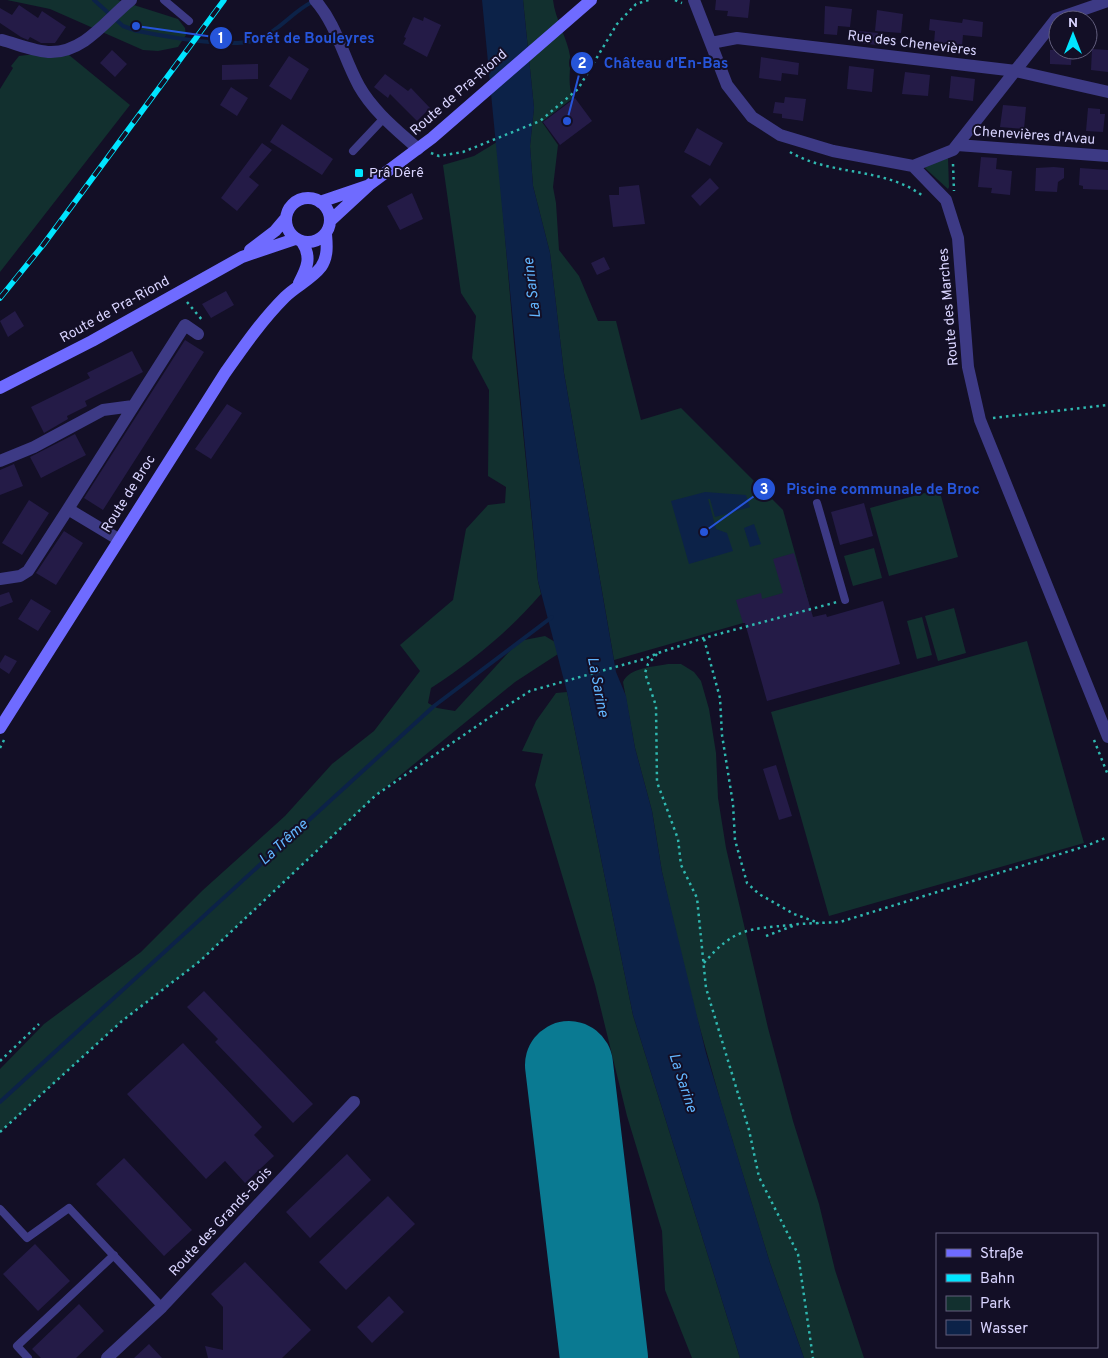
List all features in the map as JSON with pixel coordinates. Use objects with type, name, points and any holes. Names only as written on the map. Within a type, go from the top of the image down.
[{"type":"main road","name":"Route de Pra-Riond","points":[[242,257],[298,240],[316,241],[369,185],[418,149],[591,0]]},
{"type":"main road","name":"Route de Pra-Riond","points":[[0,388],[84,345],[242,257],[274,231],[286,218],[290,208],[298,201],[308,198],[320,202],[369,185]]},
{"type":"main road","points":[[320,202],[327,209],[328,227]]},
{"type":"main road","points":[[286,218],[287,228],[298,240]]},
{"type":"main road","name":"Route de Broc","points":[[0,728],[118,539],[243,348],[277,306],[297,285],[322,266],[327,253],[328,227]]},
{"type":"main road","name":"Route de Broc","points":[[297,285],[308,262],[307,249],[298,240]]},
{"type":"street","points":[[2,40],[50,52],[67,50],[84,42],[130,0]]},
{"type":"street","points":[[315,0],[330,18],[363,93],[418,149]]},
{"type":"street","points":[[694,0],[726,85],[752,117],[780,135],[833,151],[913,166],[955,148],[1056,19],[1108,1]]},
{"type":"street","name":"Rue des Chenevières","points":[[711,43],[737,38],[1016,71],[1108,92]]},
{"type":"street","name":"Chenevières d'Avau","points":[[955,148],[1108,156]]},
{"type":"street","name":"Route des Marches","points":[[913,166],[946,200],[958,238],[968,367],[977,422],[1108,737]]},
{"type":"street","points":[[0,579],[25,573],[185,325],[198,334]]},
{"type":"street","points":[[0,461],[34,447],[103,410],[133,406]]},
{"type":"street","points":[[68,509],[118,539]]},
{"type":"street","name":"Route des Grands-Bois","points":[[107,1358],[162,1307],[354,1102]]},
{"type":"lane","points":[[164,0],[190,20]]},
{"type":"lane","points":[[353,151],[385,117]]},
{"type":"lane","points":[[817,503],[845,600]]},
{"type":"lane","points":[[0,1209],[28,1238],[69,1208],[162,1307]]},
{"type":"lane","points":[[28,1358],[17,1346],[114,1255]]},
{"type":"path","points":[[418,149],[439,156],[463,152],[540,121],[578,88],[617,24],[636,4],[649,0]]},
{"type":"path","points":[[954,195],[955,148]]},
{"type":"path","points":[[784,149],[800,158],[825,166],[898,182],[926,199]]},
{"type":"path","points":[[977,422],[1108,405]]},
{"type":"path","points":[[0,1132],[122,1021],[200,961],[376,795],[530,691],[641,660],[704,638],[845,600]]},
{"type":"path","points":[[704,638],[720,698],[722,735],[733,804],[735,840],[747,883],[759,894],[794,914],[820,923]]},
{"type":"path","points":[[658,653],[648,664],[645,673],[656,706],[657,782],[678,839],[681,865],[697,898],[706,988],[749,1130],[759,1177],[798,1254],[813,1358]]},
{"type":"path","points":[[704,963],[720,944],[748,929],[840,922],[1086,846],[1108,837]]},
{"type":"path","points":[[766,936],[798,924]]},
{"type":"path","points":[[0,1061],[39,1024]]},
{"type":"green space","points":[[7,0],[118,0],[178,19],[185,28],[186,35],[178,47],[158,51],[143,50],[50,9]]},
{"type":"green space","points":[[523,0],[553,0],[570,56],[570,83],[573,98],[542,122],[558,145],[553,187],[559,250],[579,276],[598,321],[616,321],[641,420],[681,408],[783,510],[809,604],[614,660],[564,373],[550,253],[533,186],[530,146],[534,108]]},
{"type":"green space","points":[[69,55],[130,105],[0,272],[0,89],[13,68],[11,66],[19,56]]},
{"type":"green space","points":[[497,142],[514,343],[538,581],[541,594],[490,645],[431,688],[428,703],[437,708],[455,711],[519,641],[545,636],[555,642],[558,654],[515,682],[376,795],[200,961],[122,1021],[0,1132],[0,1069],[44,1024],[141,952],[203,890],[285,816],[332,764],[374,731],[420,671],[400,645],[453,600],[466,529],[488,505],[505,503],[506,487],[488,476],[489,390],[472,358],[476,316],[461,293],[443,165],[474,156]]},
{"type":"green space","points":[[948,158],[949,187],[948,189],[925,168]]},
{"type":"green space","points":[[939,489],[958,557],[889,576],[870,508]]},
{"type":"green space","points":[[874,548],[882,578],[853,586],[844,556]]},
{"type":"green space","points":[[954,608],[966,653],[938,661],[925,616]]},
{"type":"green space","points":[[922,617],[932,655],[917,659],[907,621]]},
{"type":"green space","points":[[1027,641],[1084,843],[829,916],[771,712]]},
{"type":"green space","points":[[681,664],[694,672],[701,681],[709,709],[716,753],[718,798],[726,848],[768,1028],[793,1121],[819,1204],[835,1270],[864,1358],[804,1358],[770,1263],[721,1103],[688,986],[662,872],[652,811],[635,748],[623,682],[631,673],[649,667]]},
{"type":"green space","points":[[567,692],[633,1015],[740,1358],[692,1358],[665,1290],[662,1231],[627,1116],[595,985],[535,785],[543,754],[522,751],[536,721],[556,693]]},
{"type":"water","name":"La Sarine","points":[[482,0],[523,0],[534,108],[530,146],[533,186],[550,253],[564,373],[616,672],[626,696],[635,748],[652,811],[662,872],[706,1053],[770,1263],[804,1358],[740,1358],[633,1015],[567,692],[538,581]]},
{"type":"water","points":[[705,492],[746,495],[750,507],[715,517],[710,499],[708,499],[716,529],[727,533],[733,551],[689,564],[671,501]]},
{"type":"water","points":[[754,524],[761,544],[750,547],[744,528]]},
{"type":"building","points":[[716,0],[750,0],[748,18],[727,16],[728,11],[715,10]]},
{"type":"building","points":[[19,5],[38,18],[42,11],[66,27],[55,43],[41,43],[30,37],[28,40],[0,23],[0,8],[12,15]]},
{"type":"building","points":[[825,6],[852,9],[850,27],[838,26],[837,35],[824,34]]},
{"type":"building","points":[[877,10],[903,14],[901,33],[875,31]]},
{"type":"building","points":[[413,17],[423,21],[424,17],[441,25],[427,57],[403,44]]},
{"type":"building","points":[[930,19],[962,23],[963,19],[983,22],[982,37],[963,35],[962,46],[934,43],[935,31],[929,30]]},
{"type":"building","points":[[859,31],[878,33],[877,45],[859,43]]},
{"type":"building","points":[[1098,49],[1108,50],[1108,72],[1091,70],[1091,60],[1098,60]]},
{"type":"building","points":[[112,50],[127,64],[115,77],[100,63]]},
{"type":"building","points":[[289,56],[309,69],[291,100],[269,86]]},
{"type":"building","points":[[761,57],[799,63],[798,75],[782,73],[781,81],[759,78]]},
{"type":"building","points":[[1050,60],[1071,60],[1071,65],[1050,64]]},
{"type":"building","points":[[258,64],[258,79],[222,80],[222,65]]},
{"type":"building","points":[[849,66],[874,69],[872,92],[847,89]]},
{"type":"building","points":[[905,72],[930,75],[928,96],[902,94]]},
{"type":"building","points":[[385,74],[408,91],[411,88],[430,108],[417,121],[390,94],[388,98],[374,87]]},
{"type":"building","points":[[951,76],[975,79],[973,101],[949,98]]},
{"type":"building","points":[[231,87],[248,98],[237,116],[220,105]]},
{"type":"building","points":[[785,97],[806,99],[803,121],[782,118],[782,114],[773,113],[775,102],[784,103]]},
{"type":"building","points":[[575,98],[592,121],[560,145],[543,122]]},
{"type":"building","points":[[1003,105],[1026,107],[1024,129],[1000,127]]},
{"type":"building","points":[[1088,108],[1100,109],[1100,114],[1105,114],[1103,132],[1086,131]]},
{"type":"building","points":[[282,124],[333,159],[322,175],[270,142]]},
{"type":"building","points":[[697,128],[723,143],[710,166],[684,152]]},
{"type":"building","points":[[262,143],[272,150],[249,177],[259,185],[237,211],[221,198]]},
{"type":"building","points":[[981,157],[997,158],[996,169],[1012,171],[1010,195],[991,193],[992,188],[978,187]]},
{"type":"building","points":[[1036,168],[1064,168],[1064,178],[1058,182],[1057,192],[1035,191]]},
{"type":"building","points":[[1080,168],[1108,170],[1108,190],[1083,189],[1083,186],[1079,185]]},
{"type":"building","points":[[710,178],[719,188],[700,206],[691,196]]},
{"type":"building","points":[[639,185],[645,224],[613,227],[609,195],[619,195],[619,187]]},
{"type":"building","points":[[412,193],[423,219],[400,230],[387,206]]},
{"type":"building","points":[[604,257],[610,269],[597,275],[591,263]]},
{"type":"building","points":[[226,291],[234,305],[211,318],[202,304]]},
{"type":"building","points":[[15,311],[24,326],[8,337],[0,321]]},
{"type":"building","points":[[185,340],[204,352],[103,510],[84,498]]},
{"type":"building","points":[[132,351],[143,372],[85,401],[87,406],[67,416],[68,419],[44,433],[31,407],[90,378],[87,373]]},
{"type":"building","points":[[227,404],[242,413],[211,459],[195,449]]},
{"type":"building","points":[[75,434],[86,455],[41,478],[30,457]]},
{"type":"building","points":[[14,464],[23,486],[0,495],[0,470]]},
{"type":"building","points":[[29,500],[49,513],[22,555],[2,543]]},
{"type":"building","points":[[864,503],[873,536],[840,545],[831,512]]},
{"type":"building","points":[[64,531],[83,543],[56,585],[36,573]]},
{"type":"building","points":[[794,553],[813,617],[826,614],[827,617],[883,601],[900,664],[767,701],[745,623],[743,623],[736,600],[761,593],[762,599],[783,593],[773,559]]},
{"type":"building","points":[[9,592],[13,602],[0,607],[0,595]]},
{"type":"building","points":[[31,599],[51,611],[38,631],[18,619]]},
{"type":"building","points":[[5,655],[17,661],[9,674],[0,668],[0,663]]},
{"type":"building","points":[[776,765],[792,816],[779,820],[763,769]]},
{"type":"building","points":[[204,991],[313,1104],[293,1123],[215,1042],[218,1039],[187,1007]]},
{"type":"building","points":[[183,1043],[262,1127],[254,1135],[274,1156],[245,1183],[225,1161],[206,1179],[127,1094]]},
{"type":"building","points":[[347,1154],[371,1180],[310,1238],[286,1212]]},
{"type":"building","points":[[124,1158],[192,1230],[164,1256],[96,1184]]},
{"type":"building","points":[[388,1196],[415,1224],[346,1290],[319,1262]]},
{"type":"building","points":[[35,1244],[70,1281],[38,1311],[3,1274]]},
{"type":"building","points":[[245,1262],[311,1330],[282,1358],[208,1358],[205,1346],[223,1350],[223,1307],[211,1294]]},
{"type":"building","points":[[389,1296],[404,1312],[372,1343],[357,1327]]},
{"type":"building","points":[[79,1304],[104,1331],[76,1358],[41,1358],[32,1349]]},
{"type":"building","points":[[149,1344],[162,1358],[134,1358]]},
{"type":"waterway","points":[[94,0],[123,26],[137,31],[216,43],[247,42],[259,39],[312,2]]},
{"type":"waterway","name":"La Trême","points":[[0,1102],[434,706],[552,617]]},
{"type":"runway","points":[[569,1065],[604,1358]]},
{"type":"railway","points":[[0,298],[43,245],[224,0]]},
{"type":"place","name":"Forêt de Bouleyres","points":[[136,26]]},
{"type":"place","name":"Château d'En-Bas","points":[[567,121]]},
{"type":"place","name":"Prâ Dêrê","points":[[359,173]]},
{"type":"place","name":"Piscine communale de Broc","points":[[704,532]]}]
